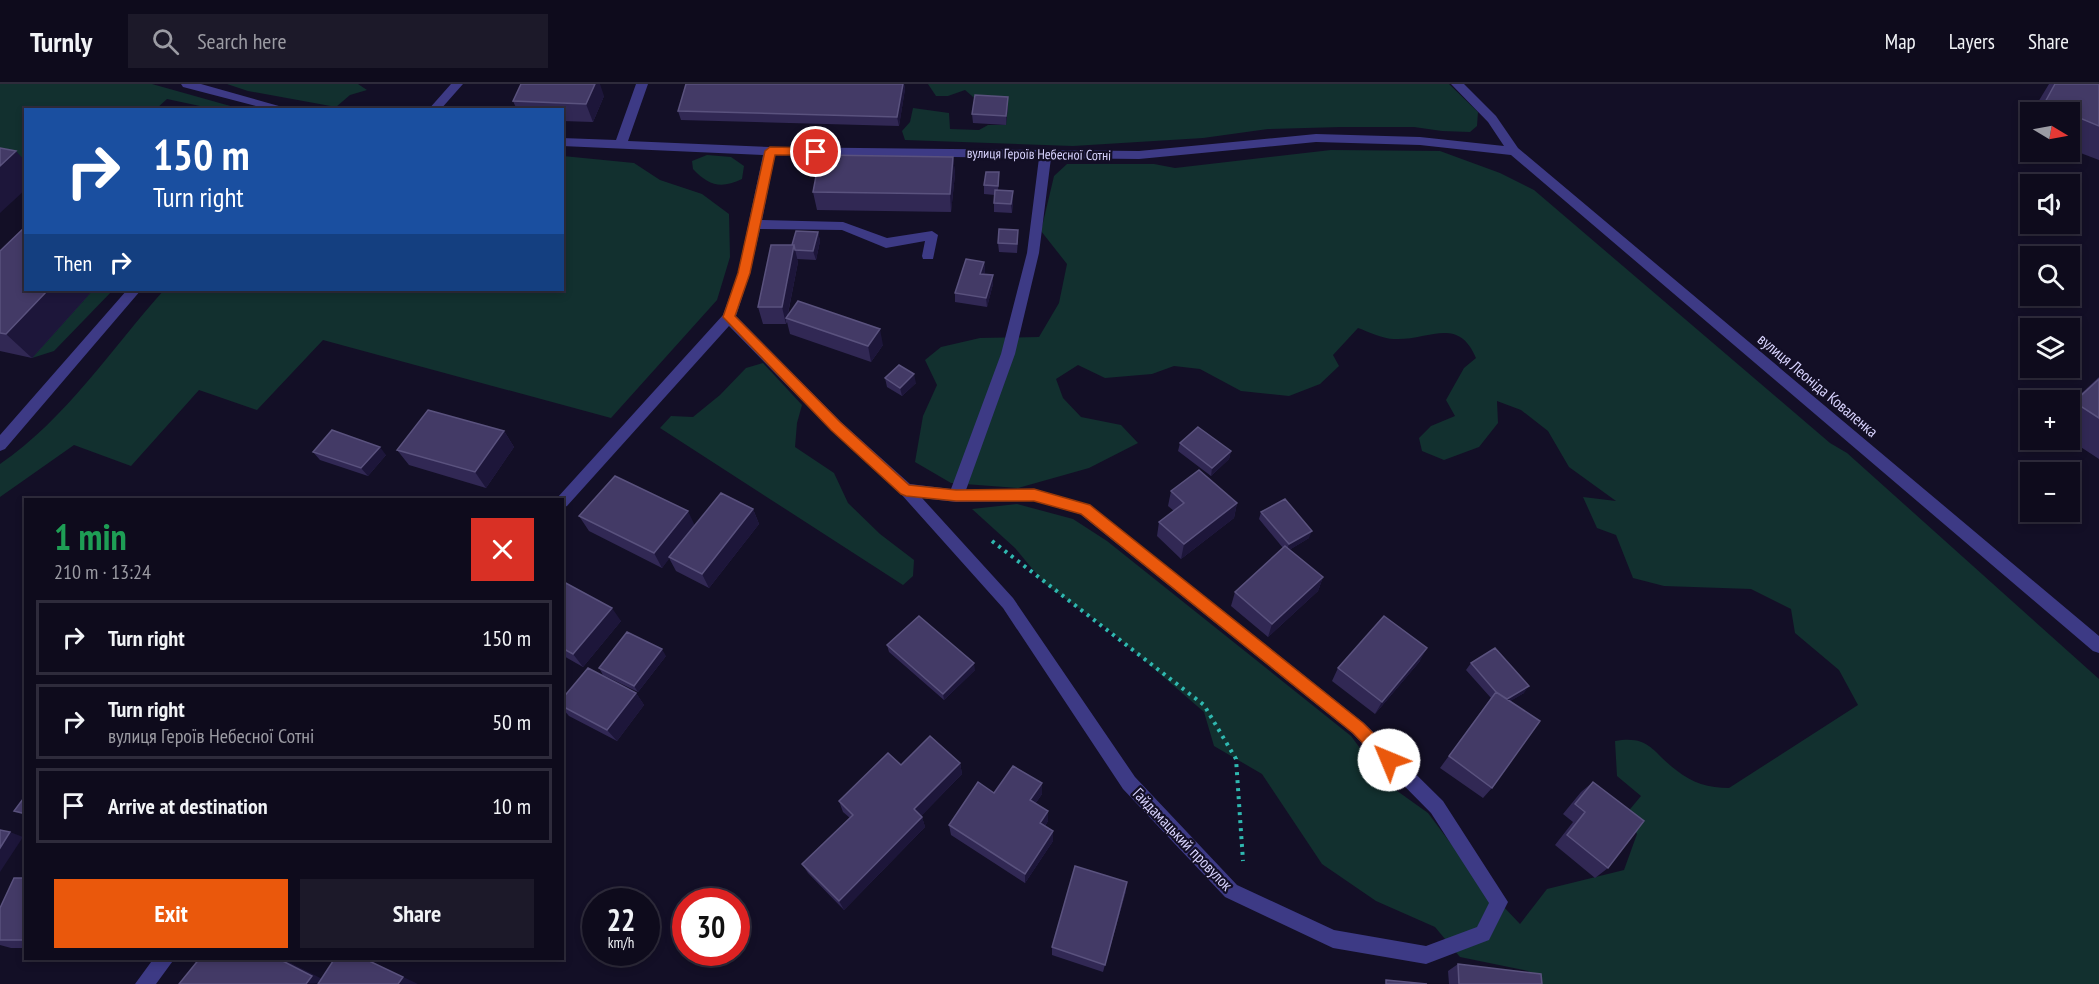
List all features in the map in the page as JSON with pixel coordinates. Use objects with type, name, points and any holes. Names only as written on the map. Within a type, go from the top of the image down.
[{"type":"street","points":[[187,84],[280,108]]},
{"type":"street","points":[[435,108],[457,84]]},
{"type":"street","points":[[621,144],[642,84]]},
{"type":"street","name":"вулиця Леоніда Коваленка","points":[[1457,84],[1492,119],[1514,151],[2099,646]]},
{"type":"street","name":"вулиця Героїв Небесної Сотні","points":[[564,142],[770,151],[1139,155],[1316,138],[1420,141],[1514,151]]},
{"type":"street","points":[[564,500],[729,317],[744,273],[770,151]]},
{"type":"street","points":[[956,496],[1008,354],[1033,253],[1045,154]]},
{"type":"street","points":[[753,224],[843,226],[886,243],[932,235],[928,256]]},
{"type":"street","points":[[0,445],[133,291]]},
{"type":"street","name":"Гайдамацький провулок","points":[[729,317],[836,426],[906,490],[1008,603],[1129,783],[1231,891],[1333,939],[1426,954],[1483,934],[1499,902],[1437,807],[1358,728],[1085,509],[1034,495],[956,496],[906,490]]},
{"type":"street","points":[[144,984],[164,960]]},
{"type":"path","points":[[990,540],[1204,705],[1236,759],[1246,898]]},
{"type":"green space","points":[[0,84],[152,84],[237,108],[209,108],[167,99],[157,108],[24,108],[24,174],[0,168]]},
{"type":"green space","points":[[227,84],[358,84],[367,90],[350,95],[336,107],[248,91]]},
{"type":"green space","points":[[928,84],[1449,84],[1478,112],[1477,126],[1470,132],[1414,127],[1268,129],[1203,138],[1073,146],[905,140],[902,131],[910,122],[913,108],[949,113],[950,129],[979,130],[988,125],[1006,125],[965,90],[948,96],[936,96]]},
{"type":"green space","points":[[1331,150],[1440,151],[1500,173],[1534,190],[1830,443],[1847,453],[2099,679],[2099,984],[1540,984],[1528,971],[1460,957],[1435,927],[1376,901],[1322,864],[1262,774],[1214,746],[1204,712],[1109,630],[1045,584],[1015,548],[972,509],[1017,504],[1073,519],[1107,541],[1351,736],[1386,783],[1428,813],[1479,881],[1520,924],[1547,889],[1624,870],[1637,834],[1626,814],[1641,796],[1617,776],[1615,741],[1636,740],[1650,746],[1688,778],[1708,786],[1729,788],[1858,705],[1839,670],[1795,633],[1791,609],[1751,589],[1664,586],[1633,578],[1616,535],[1597,528],[1583,497],[1616,501],[1569,467],[1548,431],[1521,410],[1497,401],[1498,423],[1479,447],[1444,460],[1422,451],[1419,438],[1431,426],[1455,416],[1446,400],[1464,368],[1476,358],[1469,345],[1460,337],[1441,333],[1407,339],[1390,339],[1358,328],[1333,355],[1339,366],[1320,384],[1289,396],[1241,391],[1200,369],[1174,366],[1152,374],[1105,378],[1078,365],[1056,379],[1063,398],[1081,417],[1121,425],[1138,443],[1089,468],[1018,488],[951,483],[915,462],[923,416],[937,385],[925,360],[941,347],[980,338],[1039,337],[1059,303],[1067,264],[1041,231],[1054,176],[1067,164],[1154,164],[1175,168]]},
{"type":"green space","points":[[707,155],[731,157],[744,166],[742,179],[721,185],[704,179],[693,169],[692,161]]},
{"type":"green space","points":[[564,156],[634,163],[660,180],[702,194],[729,214],[730,257],[717,300],[611,418],[323,340],[257,410],[199,390],[131,466],[74,445],[0,497],[0,464],[24,446],[67,405],[163,291],[564,291]]},
{"type":"green space","points":[[92,291],[112,291],[54,351],[32,358]]},
{"type":"green space","points":[[763,363],[802,405],[797,423],[795,447],[834,473],[848,503],[880,534],[914,560],[913,576],[903,585],[660,428],[671,416],[693,417],[720,395],[746,368]]},
{"type":"building","points":[[521,84],[595,84],[586,104],[513,101]]},
{"type":"building","points":[[686,84],[903,84],[897,117],[678,111]]},
{"type":"building","points":[[2055,84],[2099,84],[2099,126],[2080,118],[2080,102],[2045,102]]},
{"type":"building","points":[[975,95],[1008,97],[1006,116],[972,114]]},
{"type":"building","points":[[0,148],[16,151],[0,166]]},
{"type":"building","points":[[820,155],[953,157],[950,194],[813,192]]},
{"type":"building","points":[[986,172],[999,172],[998,186],[984,185]]},
{"type":"building","points":[[995,190],[1013,191],[1011,204],[994,203]]},
{"type":"building","points":[[24,228],[24,291],[47,291],[6,334],[0,333],[0,251]]},
{"type":"building","points":[[999,229],[1018,230],[1017,244],[998,243]]},
{"type":"building","points":[[796,231],[818,232],[813,251],[795,250],[792,245]]},
{"type":"building","points":[[771,245],[794,245],[782,307],[758,307]]},
{"type":"building","points":[[966,259],[984,262],[980,274],[993,275],[986,298],[955,293]]},
{"type":"building","points":[[798,301],[880,329],[868,346],[786,318]]},
{"type":"building","points":[[899,365],[914,374],[900,388],[885,378]]},
{"type":"building","points":[[2099,379],[2099,418],[2080,406],[2080,396]]},
{"type":"building","points":[[428,410],[504,431],[475,472],[397,450]]},
{"type":"building","points":[[1198,427],[1231,451],[1212,468],[1180,443]]},
{"type":"building","points":[[332,430],[380,447],[361,468],[313,452]]},
{"type":"building","points":[[1199,470],[1237,503],[1184,544],[1159,522],[1184,503],[1171,491]]},
{"type":"building","points":[[615,476],[688,511],[654,553],[579,516]]},
{"type":"building","points":[[721,493],[753,509],[702,574],[669,557]]},
{"type":"building","points":[[1285,499],[1312,531],[1289,544],[1261,512]]},
{"type":"building","points":[[1285,546],[1323,577],[1272,624],[1235,592]]},
{"type":"building","points":[[564,582],[612,608],[573,654],[564,649]]},
{"type":"building","points":[[919,616],[974,663],[943,694],[887,645]]},
{"type":"building","points":[[1384,616],[1427,648],[1382,702],[1338,668]]},
{"type":"building","points":[[627,632],[662,649],[634,686],[599,668]]},
{"type":"building","points":[[1495,648],[1529,686],[1507,699],[1496,692],[1471,663]]},
{"type":"building","points":[[588,668],[636,693],[607,730],[564,707],[564,697]]},
{"type":"building","points":[[1496,692],[1540,721],[1492,788],[1449,756]]},
{"type":"building","points":[[930,736],[960,763],[914,809],[922,817],[839,901],[802,864],[853,815],[839,801],[888,753],[901,765]]},
{"type":"building","points":[[1013,766],[1042,783],[1030,800],[1048,811],[1040,823],[1053,831],[1025,874],[949,825],[978,782],[994,793]]},
{"type":"building","points":[[1593,782],[1644,821],[1608,868],[1567,835],[1585,812],[1575,804]]},
{"type":"building","points":[[24,798],[24,814],[14,811]]},
{"type":"building","points":[[0,830],[10,832],[0,848]]},
{"type":"building","points":[[1075,866],[1127,882],[1105,965],[1052,947]]},
{"type":"building","points":[[14,878],[24,878],[24,940],[0,940],[0,908]]},
{"type":"building","points":[[198,960],[281,960],[312,976],[306,984],[179,984]]},
{"type":"building","points":[[334,960],[367,960],[403,977],[398,984],[318,984]]},
{"type":"building","points":[[1458,964],[1541,974],[1542,984],[1459,984]]},
{"type":"building","points":[[1386,980],[1427,984],[1386,984]]},
{"type":"route","points":[[816,152],[770,151],[744,273],[729,317],[836,426],[906,490],[956,496],[1034,495],[1085,509],[1358,728],[1389,760]]}]
